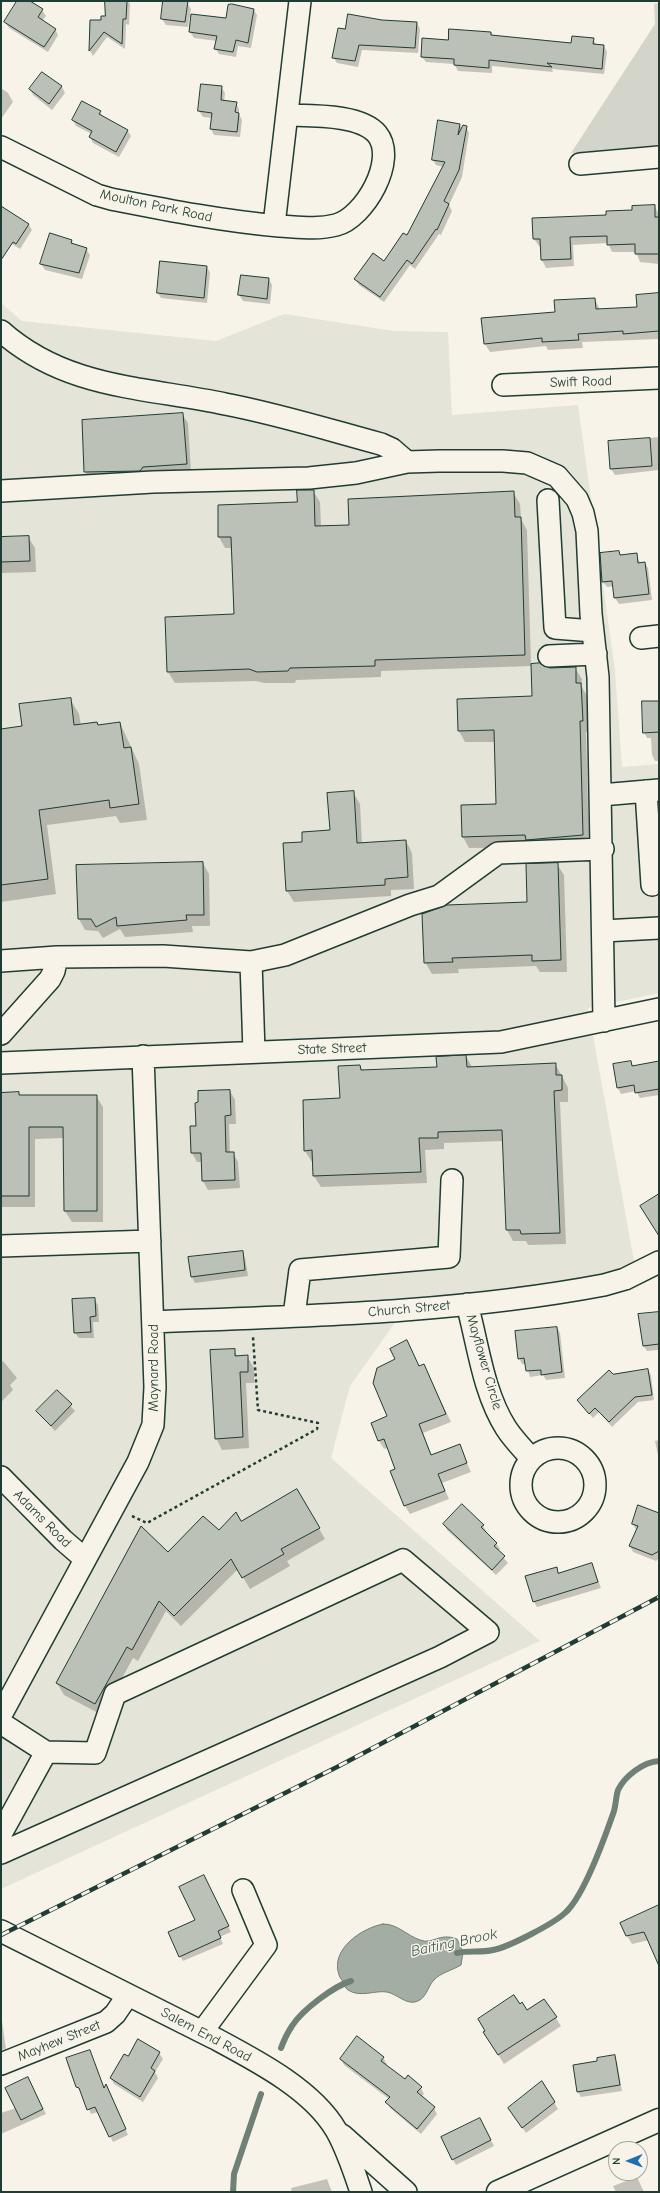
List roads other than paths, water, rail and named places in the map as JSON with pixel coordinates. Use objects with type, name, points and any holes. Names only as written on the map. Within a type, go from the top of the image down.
[{"type":"main road","points":[[498,2192],[659,2120]]},
{"type":"street","points":[[274,225],[300,1]]},
{"type":"street","name":"Moulton Park Road","points":[[1,147],[97,195],[111,199],[235,221],[274,225],[324,228],[337,225],[348,220],[357,211],[376,185],[382,170],[384,156],[382,144],[376,134],[354,121],[339,118],[287,115]]},
{"type":"street","points":[[580,164],[659,157]]},
{"type":"street","points":[[1,331],[28,353],[71,374],[94,380],[224,403],[281,416],[380,444],[392,449],[408,462]]},
{"type":"street","name":"Swift Road","points":[[503,385],[659,378]]},
{"type":"street","points":[[1,490],[153,482],[310,478],[356,473],[408,462],[509,461],[527,463],[557,476],[577,499],[583,513],[587,531],[593,631],[596,654],[601,795],[604,1021]]},
{"type":"street","points":[[548,500],[555,628],[593,631]]},
{"type":"street","points":[[549,656],[596,654]]},
{"type":"street","points":[[601,795],[653,791],[652,884]]},
{"type":"street","points":[[1,961],[57,957],[184,956],[233,962],[251,962],[285,955],[410,905],[439,896],[498,852],[602,850]]},
{"type":"street","points":[[603,931],[659,928]]},
{"type":"street","points":[[1,1034],[50,979],[54,971],[57,957]]},
{"type":"street","points":[[251,962],[254,1052]]},
{"type":"street","name":"State Street","points":[[1,1063],[501,1042],[659,1009]]},
{"type":"street","name":"Maynard Road","points":[[1,1715],[114,1507],[147,1444],[153,1425],[155,1388],[154,1322],[143,1056]]},
{"type":"street","points":[[294,1316],[300,1270],[449,1257],[452,1180]]},
{"type":"street","points":[[1,1246],[150,1241]]},
{"type":"street","name":"Church Street","points":[[154,1322],[294,1316],[468,1304],[604,1285],[625,1279],[659,1262]]},
{"type":"street","name":"Mayflower Circle","points":[[468,1304],[489,1388],[496,1409],[505,1427],[532,1458]]},
{"type":"street","name":"Adams Road","points":[[1,1477],[63,1540],[85,1559]]},
{"type":"street","points":[[1,1723],[46,1752],[96,1753],[115,1694],[403,1560],[488,1632],[440,1657],[1,1854]]},
{"type":"street","points":[[1,1834],[46,1752]]},
{"type":"street","points":[[202,2032],[266,1945],[243,1890]]},
{"type":"street","name":"Salem End Road","points":[[1,1931],[202,2032],[247,2056],[292,2085],[323,2113],[335,2128],[345,2148],[361,2192]]},
{"type":"street","name":"Mayhew Street","points":[[1,2064],[106,2022],[115,2014],[128,1994]]},
{"type":"street","points":[[335,2128],[406,2192]]},
{"type":"water","points":[[388,1924],[398,1928],[420,1940],[429,1941],[445,1937],[457,1939],[463,1952],[461,1965],[443,1973],[432,1983],[422,1998],[415,2002],[408,2002],[387,1992],[362,1994],[348,1990],[339,1976],[337,1966],[343,1948],[357,1935],[375,1926]]},
{"type":"waterway","name":"Baiting Brook","points":[[457,1953],[488,1951],[500,1948],[520,1940],[566,1912],[573,1904],[594,1864],[614,1811],[617,1792],[621,1785],[630,1775],[641,1767],[659,1761]]},
{"type":"waterway","name":"Baiting Brook","points":[[281,2048],[291,2028],[303,2013],[327,1993],[351,1981]]},
{"type":"waterway","name":"Baiting Brook","points":[[233,2192],[234,2174],[261,2094]]},
{"type":"railway","points":[[1,1935],[337,1767],[659,1597]]}]
